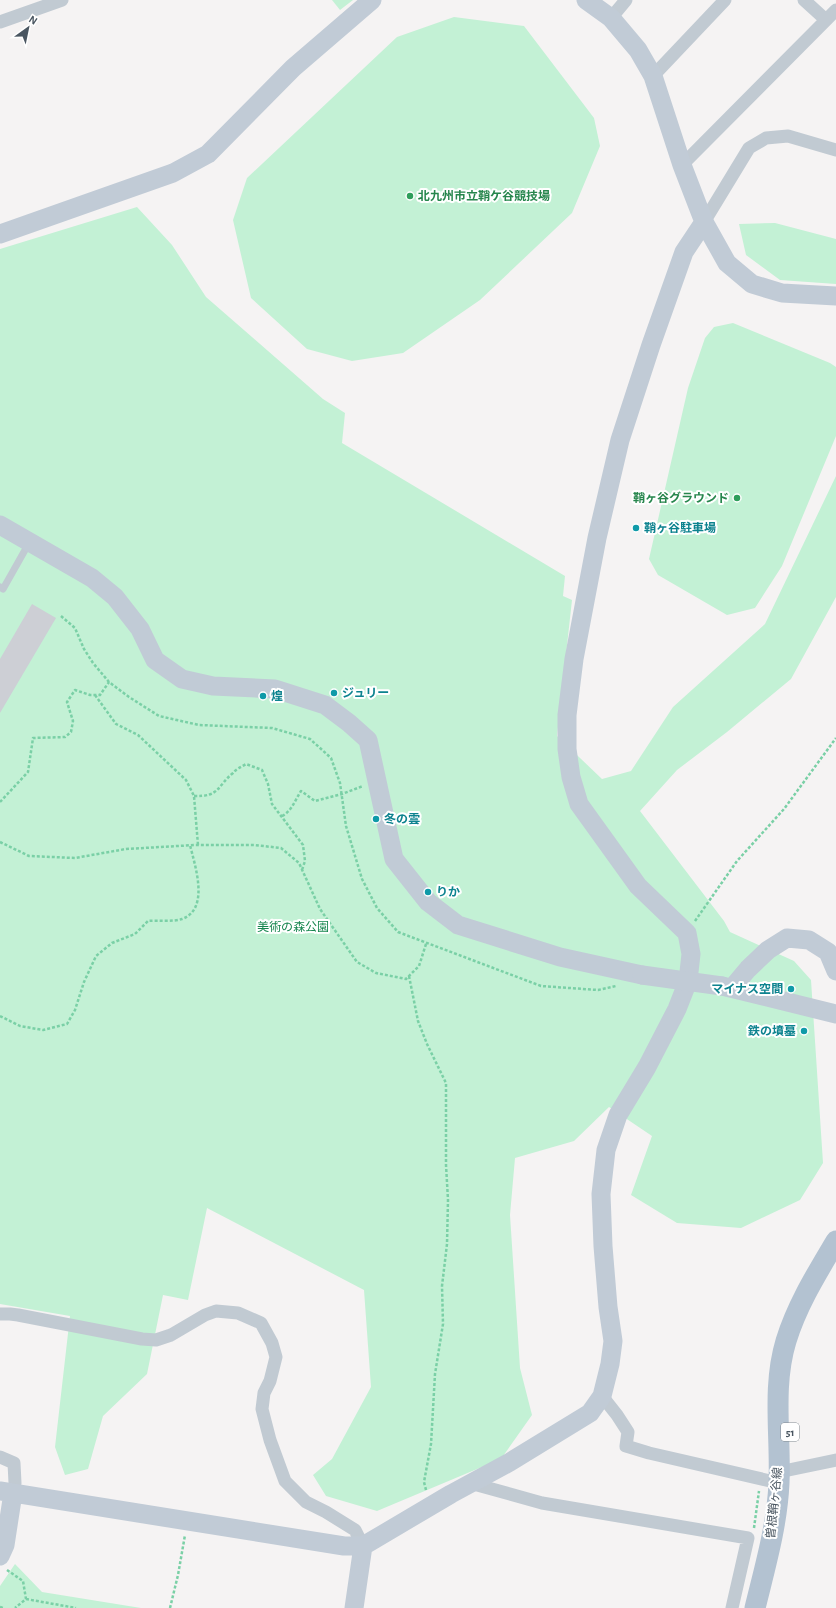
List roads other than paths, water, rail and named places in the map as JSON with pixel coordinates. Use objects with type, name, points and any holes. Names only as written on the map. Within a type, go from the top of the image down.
[{"type":"main road","name":"曽根鞘ヶ谷線","points":[[755,1608],[774,1526],[780,1377],[786,1342],[810,1284],[836,1241]]},
{"type":"main road","name":"曽根鞘ヶ谷線","points":[[777,1476],[791,1458],[788,1411],[791,1380],[797,1346],[820,1290],[836,1263]]},
{"type":"main road","name":"曽根鞘ヶ谷線","points":[[765,1608],[784,1535],[788,1503],[777,1476]]},
{"type":"street","points":[[0,22],[62,0]]},
{"type":"street","points":[[0,234],[173,173],[208,154],[293,68],[372,0]]},
{"type":"street","points":[[586,0],[611,18],[638,50],[653,76],[682,165],[704,222],[727,263],[752,284],[782,294],[836,296]]},
{"type":"street","points":[[611,18],[626,0]]},
{"type":"street","points":[[653,76],[725,0]]},
{"type":"street","points":[[804,0],[826,20]]},
{"type":"street","points":[[682,165],[836,10]]},
{"type":"street","points":[[7,1492],[344,1546],[363,1546],[470,1483],[510,1462],[590,1413],[602,1396],[610,1364],[613,1341],[608,1307],[601,1194],[606,1150],[618,1115],[647,1068],[677,1010],[688,981],[691,954],[687,933],[638,886],[579,804],[571,776],[566,749],[567,715],[574,659],[597,538],[620,440],[651,345],[684,252],[749,148],[766,138],[788,136],[836,150]]},
{"type":"street","points":[[0,525],[92,578],[115,597],[140,629],[155,660],[182,679],[213,686],[275,689],[325,705],[350,723],[368,740],[394,859],[428,902],[458,925],[560,957],[635,974],[727,987],[836,1014]]},
{"type":"street","points":[[727,987],[768,950],[787,938],[809,940],[828,952],[836,971]]},
{"type":"street","points":[[0,1314],[18,1315],[142,1339],[156,1340],[216,1311],[238,1313],[261,1323],[272,1343],[276,1357],[270,1381],[264,1393],[262,1409],[270,1440],[285,1481],[306,1502],[326,1512],[355,1530],[363,1546],[354,1608]]},
{"type":"street","points":[[602,1396],[628,1432],[626,1446],[649,1453],[777,1476],[836,1460]]},
{"type":"street","points":[[0,1457],[14,1463],[15,1483],[7,1492],[3,1563]]},
{"type":"street","points":[[470,1483],[542,1503],[751,1534],[732,1608]]},
{"type":"lane","points":[[1,590],[29,543]]},
{"type":"place","name":"北九州市立鞘ケ谷競技場","points":[[410,196]]},
{"type":"place","name":"鞘ヶ谷グラウンド","points":[[737,498]]},
{"type":"place","name":"鞘ヶ谷駐車場","points":[[636,528]]},
{"type":"place","name":"ジュリー","points":[[334,693]]},
{"type":"place","name":"煌","points":[[263,696]]},
{"type":"place","name":"冬の雲","points":[[376,819]]},
{"type":"place","name":"りか","points":[[428,892]]},
{"type":"place","name":"マイナス空間","points":[[791,989]]},
{"type":"place","name":"鉄の墳墓","points":[[804,1031]]},
{"type":"park label","name":"美術の森公園","points":[[293,927]]}]
